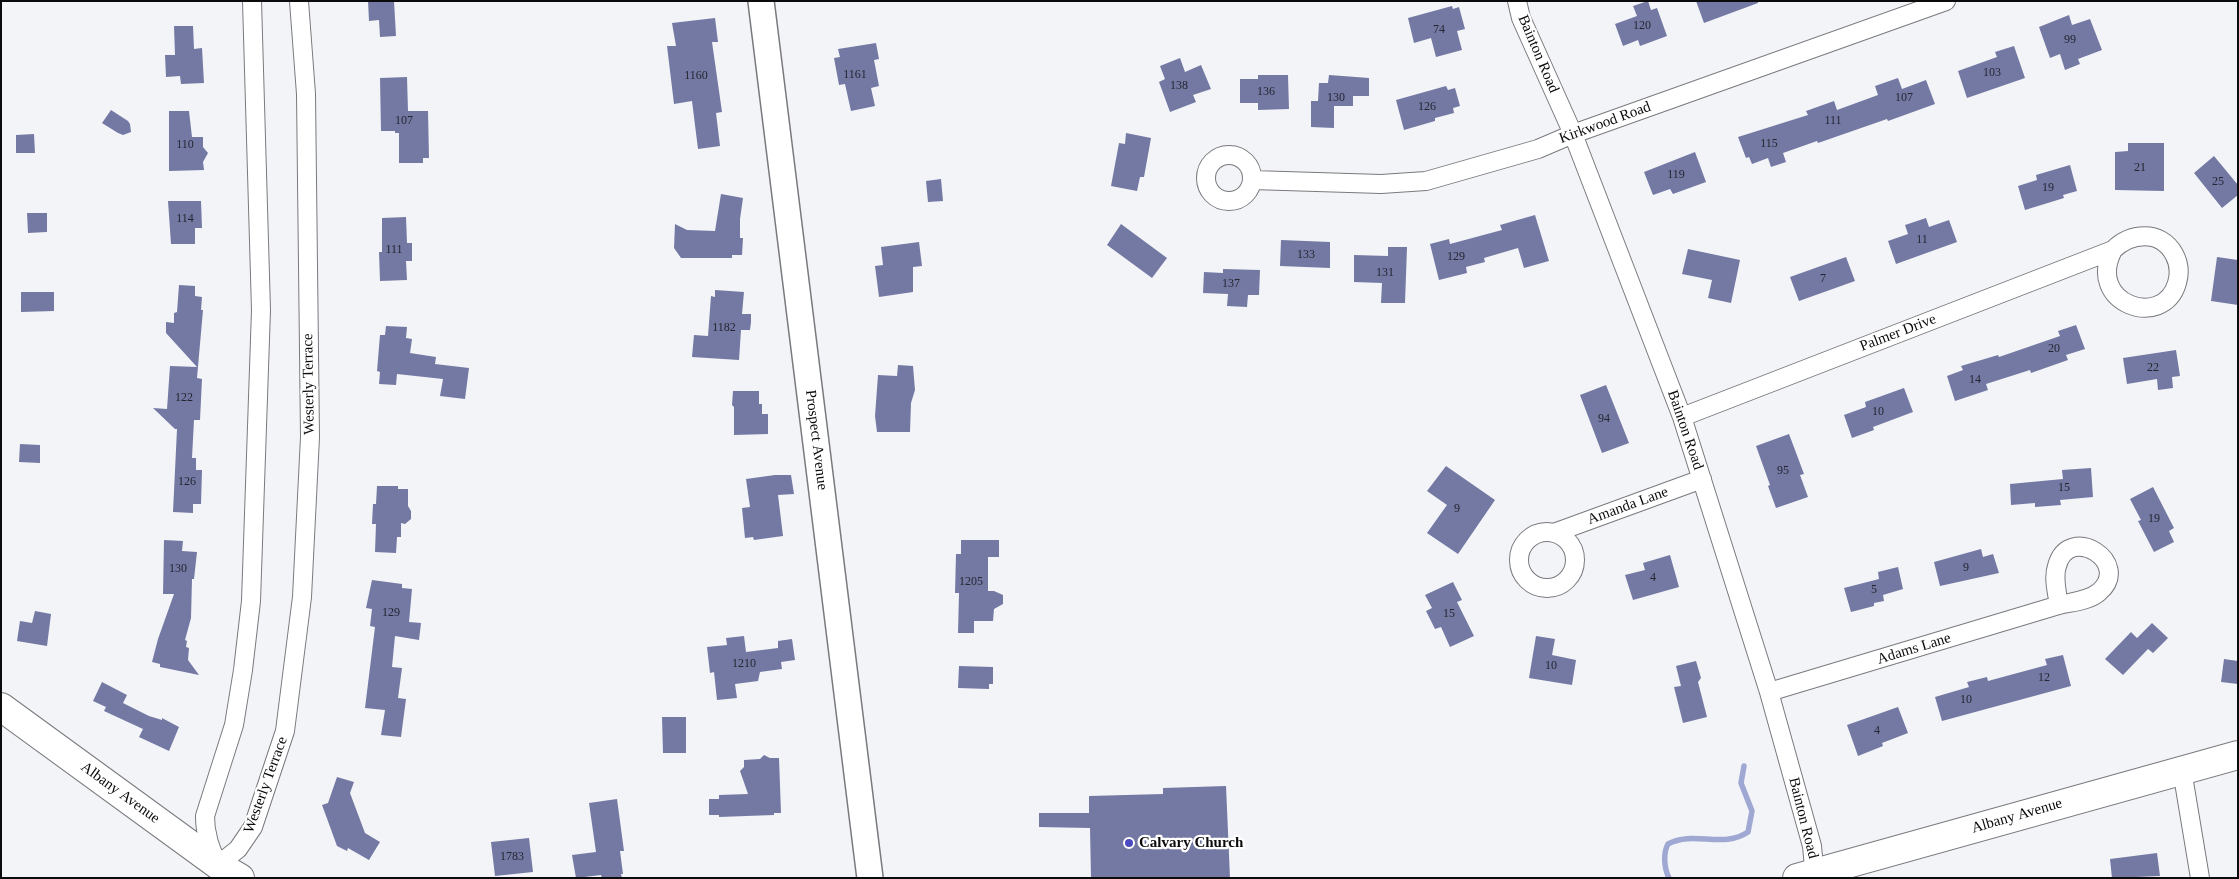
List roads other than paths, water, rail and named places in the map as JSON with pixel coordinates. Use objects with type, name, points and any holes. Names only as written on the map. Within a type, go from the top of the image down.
[{"type":"highway","name":"Albany Avenue","points":[[1,707],[229,871]]},
{"type":"highway","name":"Albany Avenue","points":[[1809,876],[2238,755]]},
{"type":"main road","name":"Prospect Avenue","points":[[761,1],[870,878]]},
{"type":"street","points":[[229,871],[210,847],[205,828],[206,816],[234,725],[251,601],[261,310],[252,1]]},
{"type":"street","name":"Westerly Terrace","points":[[229,871],[238,849],[253,827],[285,731],[302,597],[310,437],[306,94],[299,1]]},
{"type":"street","name":"Bainton Road","points":[[1517,1],[1521,18],[1573,134],[1682,416],[1769,692],[1812,846],[1809,876]]},
{"type":"street","name":"Kirkwood Road","points":[[1252,180],[1381,184],[1426,181],[1538,149],[1573,134],[1946,1]]},
{"type":"street","name":"Palmer Drive","points":[[1682,416],[2113,250],[2130,238],[2142,235],[2155,237],[2166,244],[2174,253],[2179,264],[2179,277],[2176,287],[2170,296],[2161,304],[2151,308],[2138,308],[2126,304],[2117,298],[2110,288],[2106,269],[2113,250]]},
{"type":"street","name":"Amanda Lane","points":[[1554,533],[1702,479]]},
{"type":"street","name":"Adams Lane","points":[[1769,692],[2059,604]]},
{"type":"street","points":[[2182,770],[2200,878]]},
{"type":"waterway","points":[[1669,878],[1665,861],[1665,852],[1668,844],[1688,839],[1729,839],[1748,832],[1752,811],[1741,783],[1744,766]]},
{"type":"place","name":"Calvary Church","points":[[1129,843]]}]
